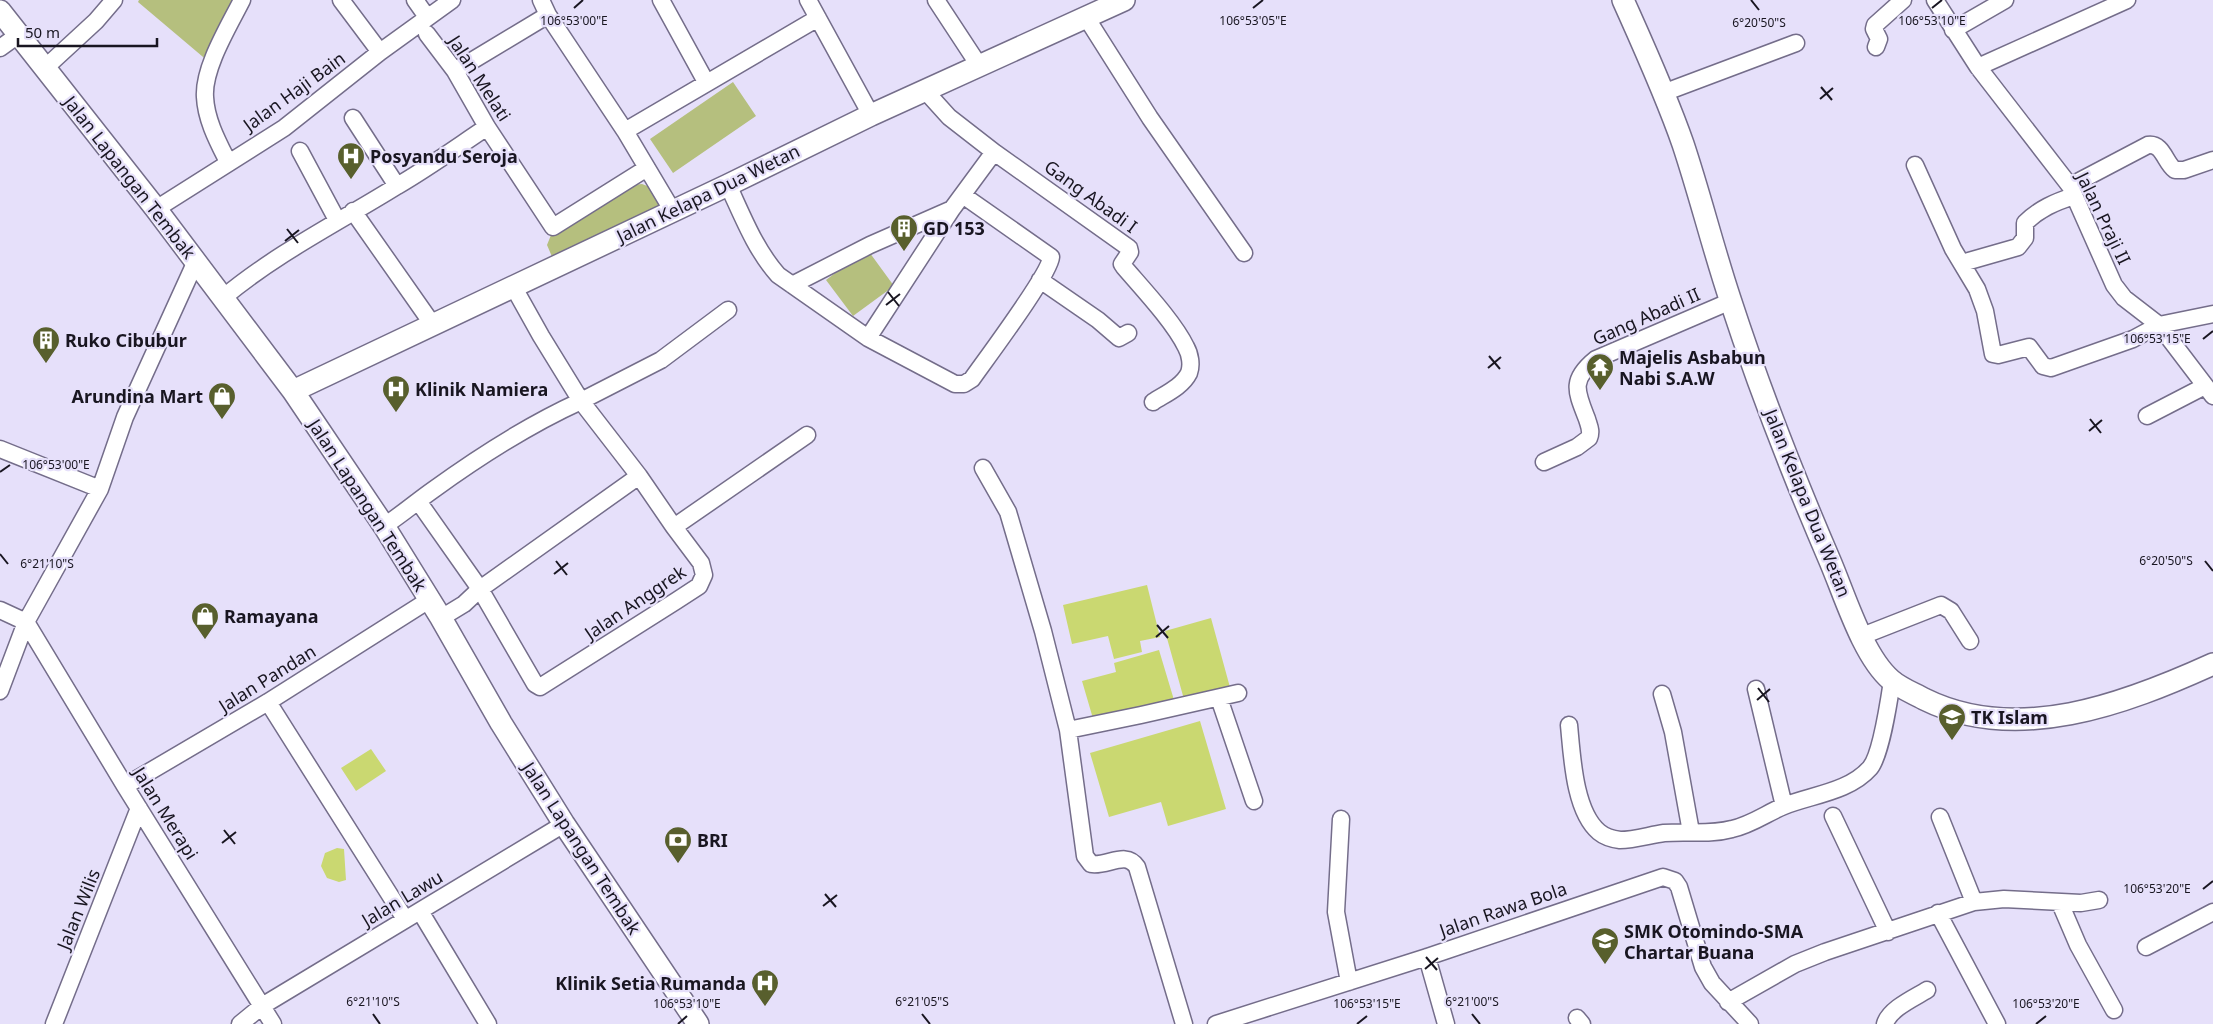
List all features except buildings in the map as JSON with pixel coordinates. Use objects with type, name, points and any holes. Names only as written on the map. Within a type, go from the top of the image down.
[{"type":"street","points":[[45,68],[96,21],[114,0]]},
{"type":"street","points":[[228,162],[215,137],[204,96],[207,79],[214,60],[242,0]]},
{"type":"street","points":[[341,0],[380,52]]},
{"type":"street","points":[[415,0],[427,17]]},
{"type":"street","name":"Jalan Haji Bain","points":[[156,209],[284,128],[380,52],[452,0]]},
{"type":"street","points":[[661,0],[706,82]]},
{"type":"street","points":[[808,0],[871,115]]},
{"type":"street","points":[[936,0],[980,67]]},
{"type":"street","name":"Jalan Kelapa Dua Wetan","points":[[294,391],[871,115],[1124,0]]},
{"type":"street","name":"Jalan Kelapa Dua Wetan","points":[[1623,0],[1682,142],[1731,301],[1786,453],[1862,636],[1878,666],[1892,681],[1934,704],[1971,715],[2026,720],[2073,714],[2117,702],[2170,684],[2213,664]]},
{"type":"street","points":[[1876,47],[1879,39],[1874,29],[1875,25],[1903,0]]},
{"type":"street","name":"Jalan Praji II","points":[[1935,0],[1978,67],[2072,191],[2114,285],[2124,298],[2158,325],[2209,391]]},
{"type":"street","points":[[1953,30],[2005,0]]},
{"type":"street","points":[[1978,67],[2127,0]]},
{"type":"street","points":[[455,71],[545,7],[625,131],[672,210]]},
{"type":"street","name":"Jalan Lapangan Tembak","points":[[0,11],[156,209],[294,391],[384,526],[441,618],[501,723],[564,824],[698,1024]]},
{"type":"street","points":[[1086,17],[1150,118],[1244,253]]},
{"type":"street","points":[[625,131],[818,18]]},
{"type":"street","name":"Jalan Melati","points":[[427,34],[455,71],[487,127],[553,226],[647,168]]},
{"type":"street","points":[[0,48],[18,35]]},
{"type":"street","points":[[1663,93],[1796,43]]},
{"type":"street","name":"Gang Abadi I","points":[[929,88],[930,96],[949,117],[994,152],[1129,248],[1130,252],[1123,266],[1186,345],[1190,361],[1190,368],[1185,379],[1153,402]]},
{"type":"street","points":[[352,118],[398,186]]},
{"type":"street","points":[[224,297],[249,276],[337,220],[398,186],[487,127]]},
{"type":"street","points":[[1962,263],[2018,247],[2025,238],[2025,223],[2044,207],[2148,145],[2153,144],[2160,149],[2168,164],[2175,170],[2184,170],[2213,160]]},
{"type":"street","points":[[300,151],[337,220]]},
{"type":"street","points":[[868,338],[952,209],[964,196],[994,152]]},
{"type":"street","points":[[1915,165],[1953,249],[1977,288],[1985,311],[1993,354],[1998,355],[2029,347],[2043,366],[2051,368],[2133,339],[2158,325],[2213,314]]},
{"type":"street","points":[[728,185],[749,232],[767,263],[778,275],[868,338],[955,384],[964,384],[972,378],[1040,280],[1051,257],[1048,253],[964,196]]},
{"type":"street","points":[[792,285],[870,245],[952,209]]},
{"type":"street","points":[[353,211],[433,325]]},
{"type":"street","points":[[0,691],[26,622],[100,489],[125,417],[196,261]]},
{"type":"street","points":[[1040,280],[1098,320],[1118,337],[1128,333]]},
{"type":"street","name":"Jalan Anggrek","points":[[480,590],[535,684],[540,687],[653,617],[699,586],[704,575],[701,563],[639,476],[581,402],[513,286]]},
{"type":"street","name":"Gang Abadi II","points":[[1544,462],[1578,447],[1589,438],[1590,427],[1578,395],[1577,387],[1582,371],[1591,363],[1649,335],[1731,301]]},
{"type":"street","points":[[384,526],[461,470],[533,424],[581,402],[662,360],[728,310]]},
{"type":"street","points":[[2147,416],[2209,391]]},
{"type":"street","points":[[674,527],[808,435]]},
{"type":"street","points":[[0,449],[100,489]]},
{"type":"street","points":[[983,468],[1008,512],[1043,631],[1068,730],[1084,856],[1091,864],[1097,865],[1126,858],[1132,860],[1136,867],[1180,1022]]},
{"type":"street","points":[[441,618],[464,604],[480,590],[639,476]]},
{"type":"street","points":[[418,501],[480,590]]},
{"type":"street","name":"Jalan Pandan","points":[[125,786],[268,702],[429,600]]},
{"type":"street","points":[[1862,636],[1941,605],[1951,611],[1970,641]]},
{"type":"street","points":[[0,610],[26,622]]},
{"type":"street","name":"Jalan Merapi","points":[[26,622],[125,786],[273,1024]]},
{"type":"street","points":[[1569,725],[1574,775],[1582,803],[1591,824],[1599,832],[1609,838],[1620,840],[1666,833],[1735,829],[1784,806],[1845,786],[1868,770],[1877,756],[1892,681]]},
{"type":"street","points":[[1756,689],[1784,806]]},
{"type":"street","points":[[1068,730],[1238,693]]},
{"type":"street","points":[[1662,694],[1673,732],[1691,832]]},
{"type":"street","points":[[1219,698],[1254,801]]},
{"type":"street","points":[[268,702],[488,1024]]},
{"type":"street","name":"Jalan Wilis","points":[[54,1024],[139,808]]},
{"type":"street","points":[[1833,816],[1888,932]]},
{"type":"street","points":[[1940,817],[1974,902]]},
{"type":"street","points":[[1341,819],[1336,912],[1349,982]]},
{"type":"street","name":"Jalan Lawu","points":[[240,1024],[262,1006],[564,824]]},
{"type":"street","name":"Jalan Rawa Bola","points":[[1216,1024],[1427,957],[1663,877],[1675,881],[1679,887],[1703,967],[1712,983],[1750,1024]]},
{"type":"street","points":[[1728,1002],[1795,964],[1974,902],[2004,899],[2081,903],[2099,900]]},
{"type":"street","points":[[2060,902],[2078,944],[2114,1010]]},
{"type":"street","points":[[2146,947],[2213,912]]},
{"type":"street","points":[[1938,913],[1997,1024]]},
{"type":"street","points":[[1427,957],[1446,1024]]},
{"type":"street","points":[[1885,1024],[1896,1010],[1927,990]]},
{"type":"shaded area","points":[[139,0],[235,0],[209,62],[138,2]]},
{"type":"shaded area","points":[[733,82],[756,116],[673,173],[650,139]]},
{"type":"shaded area","points":[[642,184],[655,189],[666,208],[553,259],[547,245],[553,230],[590,214],[594,207],[631,185]]},
{"type":"shaded area","points":[[867,249],[894,286],[853,316],[826,280]]},
{"type":"shaded area","points":[[1147,585],[1160,637],[1140,641],[1142,652],[1114,659],[1108,636],[1072,644],[1063,605]]},
{"type":"shaded area","points":[[1211,618],[1231,691],[1185,703],[1165,631]]},
{"type":"shaded area","points":[[1159,650],[1174,700],[1094,722],[1082,681],[1116,672],[1114,663]]},
{"type":"shaded area","points":[[1200,721],[1226,809],[1168,826],[1161,802],[1109,817],[1090,753]]},
{"type":"shaded area","points":[[371,749],[386,771],[356,791],[341,768]]},
{"type":"shaded area","points":[[337,848],[344,849],[346,880],[339,882],[327,878],[321,866],[325,853]]},
{"type":"place","name":"Posyandu Seroja","points":[[351,180]]},
{"type":"place","name":"GD 153","points":[[904,252]]},
{"type":"place","name":"Ruko Cibubur","points":[[46,364]]},
{"type":"place","name":"Majelis Asbabun Nabi S.A.W","points":[[1600,391]]},
{"type":"place","name":"Klinik Namiera","points":[[396,413]]},
{"type":"place","name":"Arundina Mart","points":[[222,420]]},
{"type":"place","name":"Ramayana","points":[[205,640]]},
{"type":"place","name":"TK Islam","points":[[1952,741]]},
{"type":"place","name":"BRI","points":[[678,864]]},
{"type":"place","name":"SMK Otomindo-SMA Chartar Buana","points":[[1605,965]]},
{"type":"place","name":"Klinik Setia Rumanda","points":[[765,1007]]}]
